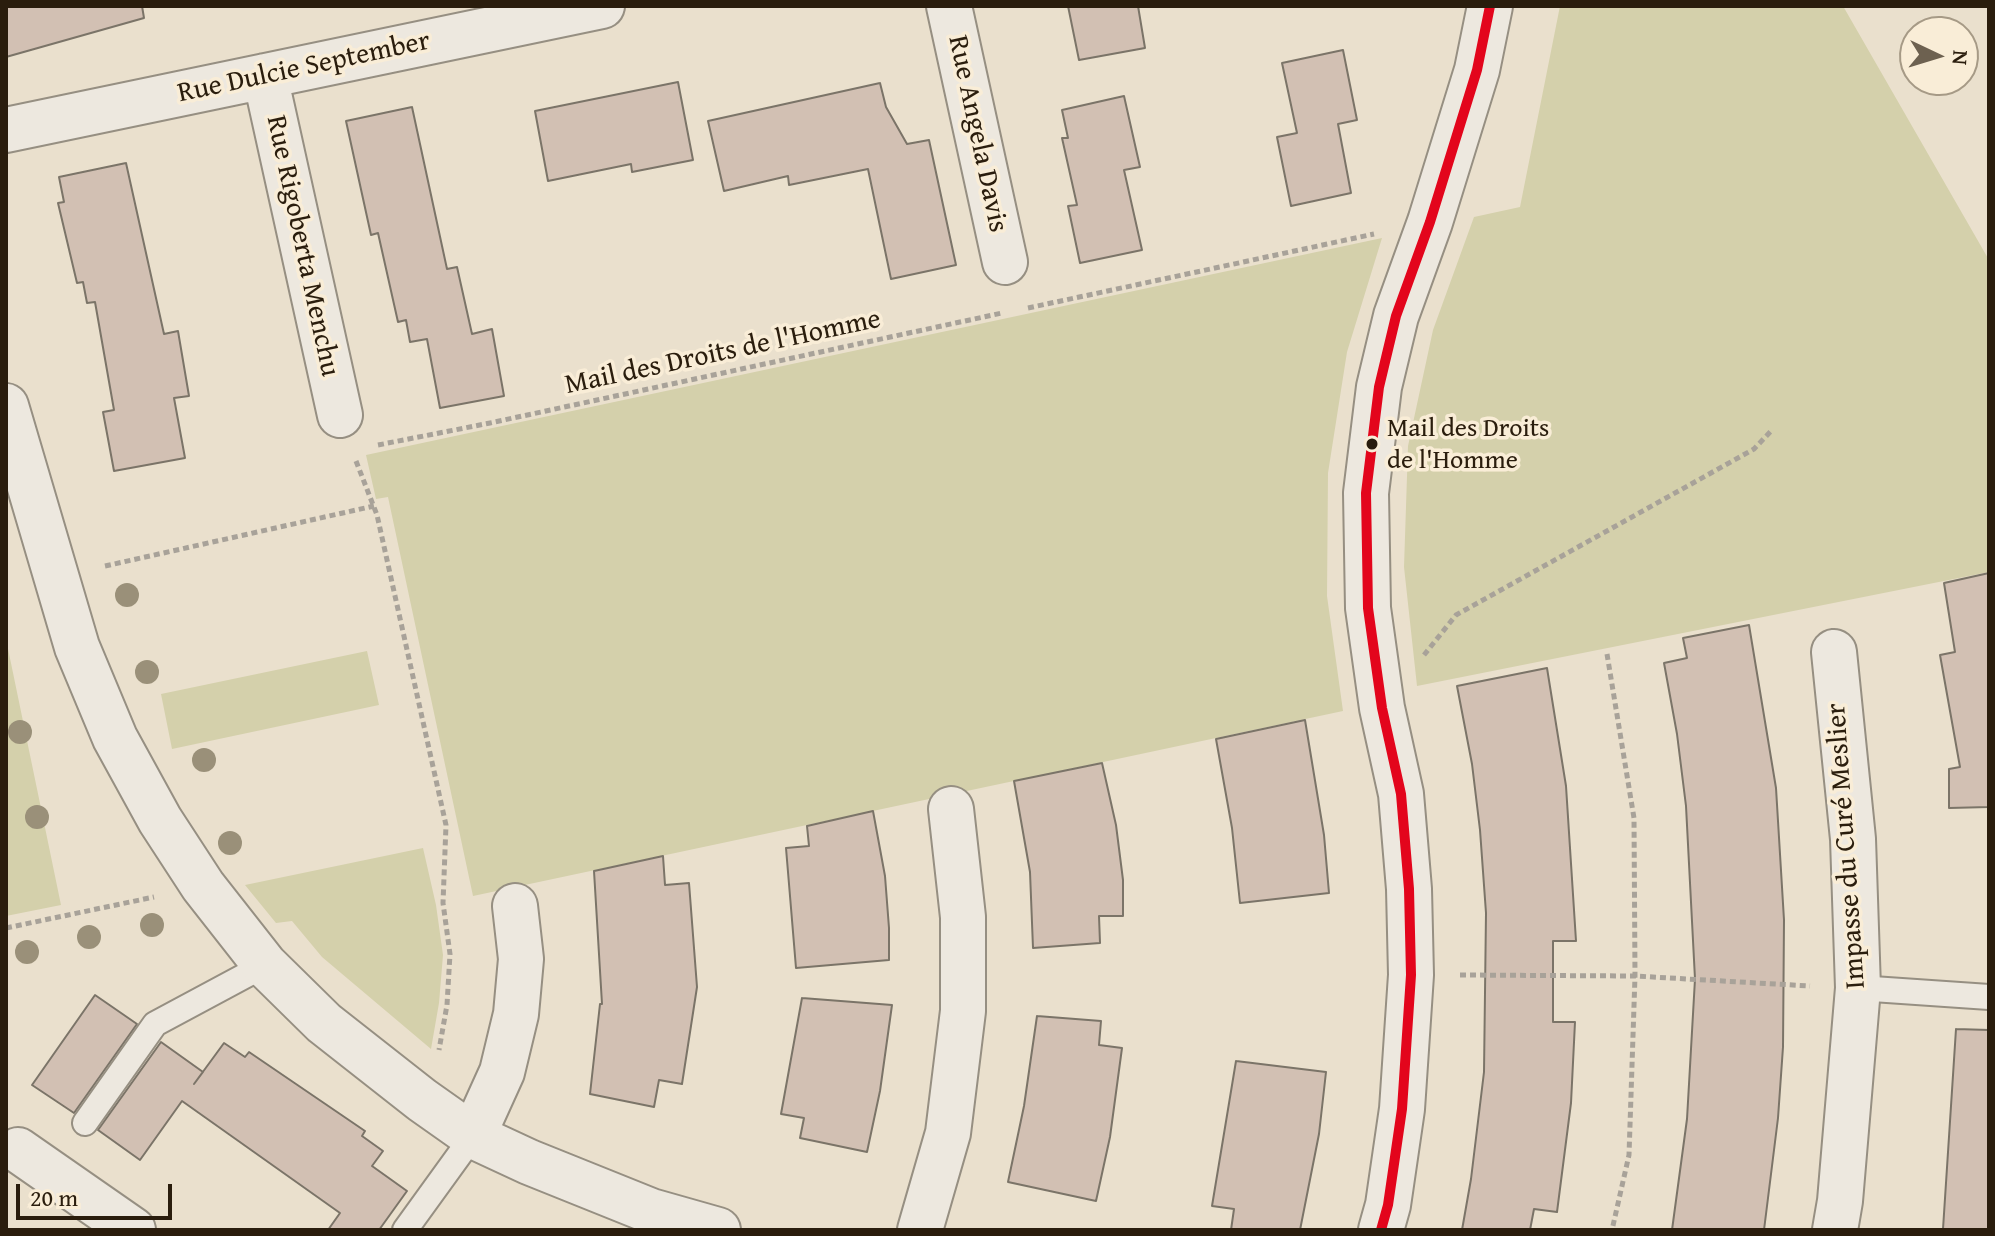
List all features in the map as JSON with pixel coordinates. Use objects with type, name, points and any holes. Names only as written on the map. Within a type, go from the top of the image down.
[{"type":"street","name":"Rue Dulcie September","points":[[6,130],[602,6]]},
{"type":"street","name":"Rue Angela Davis","points":[[949,6],[1005,262]]},
{"type":"street","points":[[1381,1230],[1388,1205],[1402,1109],[1411,975],[1409,889],[1401,794],[1382,708],[1368,608],[1366,493],[1379,387],[1396,316],[1430,222],[1477,70],[1490,6]]},
{"type":"street","name":"Rue Rigoberta Menchu","points":[[265,76],[346,432]]},
{"type":"street","points":[[9,425],[77,647],[115,738],[160,820],[203,886],[265,965],[324,1023],[473,1136],[651,1211],[713,1229]]},
{"type":"street","name":"Impasse du Curé Meslier","points":[[1834,652],[1853,839],[1858,988],[1835,1230]]},
{"type":"street","points":[[920,1230],[948,1133],[963,1011],[963,917],[951,809]]},
{"type":"street","points":[[473,1136],[502,1072],[516,1014],[521,959],[515,906]]},
{"type":"street","points":[[18,1150],[133,1230]]},
{"type":"lane","points":[[85,1123],[155,1024],[265,965]]},
{"type":"lane","points":[[1858,988],[1989,997]]},
{"type":"lane","points":[[405,1230],[473,1136]]},
{"type":"path","points":[[1016,310],[1430,222]]},
{"type":"path","name":"Mail des Droits de l'Homme","points":[[346,432],[506,420],[1007,312]]},
{"type":"path","points":[[1382,708],[1456,615],[1754,449],[1772,430]]},
{"type":"path","points":[[346,432],[374,506],[446,825],[443,903],[450,954],[447,1005],[438,1050],[437,1078],[422,1100]]},
{"type":"path","points":[[56,577],[374,506]]},
{"type":"path","points":[[1607,654],[1634,818],[1635,976],[1629,1155],[1612,1230]]},
{"type":"path","points":[[6,928],[203,886]]},
{"type":"path","points":[[1411,975],[1635,976],[1858,988]]},
{"type":"shaded area","points":[[1560,6],[1843,6],[1989,260],[1989,572],[1417,686],[1404,567],[1408,446],[1433,330],[1474,217],[1520,207]]},
{"type":"shaded area","points":[[1382,238],[1347,352],[1328,473],[1327,596],[1343,711],[473,896],[388,497],[376,499],[366,455]]},
{"type":"shaded area","points":[[6,639],[61,905],[6,916]]},
{"type":"shaded area","points":[[367,651],[379,705],[172,749],[161,694]]},
{"type":"shaded area","points":[[423,848],[443,955],[431,1049],[322,957],[292,921],[276,923],[245,885]]},
{"type":"building","points":[[6,6],[142,6],[144,18],[6,57]]},
{"type":"building","points":[[1068,6],[1138,6],[1145,48],[1079,60]]},
{"type":"building","points":[[1343,50],[1357,120],[1338,124],[1351,193],[1291,206],[1277,137],[1297,133],[1282,63]]},
{"type":"building","points":[[678,82],[693,160],[632,172],[631,164],[548,181],[535,111]]},
{"type":"building","points":[[880,83],[886,107],[907,144],[929,140],[956,265],[891,279],[868,169],[789,185],[788,176],[724,191],[708,121]]},
{"type":"building","points":[[1124,96],[1140,167],[1124,170],[1142,250],[1080,263],[1068,206],[1077,205],[1062,138],[1068,138],[1062,110]]},
{"type":"building","points":[[412,107],[447,269],[457,267],[472,334],[492,329],[504,396],[440,408],[427,339],[410,342],[406,320],[398,322],[378,233],[371,235],[346,121]]},
{"type":"building","points":[[126,163],[164,334],[178,331],[189,396],[174,398],[185,458],[114,471],[103,412],[114,410],[95,302],[87,303],[83,282],[77,283],[58,203],[64,202],[59,177]]},
{"type":"building","points":[[1989,573],[1989,807],[1949,808],[1949,769],[1960,767],[1940,655],[1955,652],[1944,583]]},
{"type":"building","points":[[1749,625],[1776,788],[1784,920],[1783,1047],[1764,1230],[1672,1230],[1687,1119],[1695,979],[1686,806],[1664,663],[1687,658],[1683,638]]},
{"type":"building","points":[[1547,668],[1566,786],[1576,941],[1553,941],[1553,1022],[1575,1022],[1571,1103],[1557,1212],[1534,1209],[1530,1230],[1462,1230],[1484,1072],[1486,913],[1472,764],[1457,686]]},
{"type":"building","points":[[1305,720],[1324,835],[1329,893],[1240,903],[1232,828],[1216,739]]},
{"type":"building","points":[[1102,763],[1116,825],[1123,880],[1123,916],[1099,916],[1100,943],[1033,948],[1030,872],[1014,781]]},
{"type":"building","points":[[873,811],[885,876],[889,960],[796,968],[786,848],[809,846],[807,826]]},
{"type":"building","points":[[663,856],[665,885],[689,883],[697,987],[682,1084],[659,1080],[654,1107],[590,1094],[602,1004],[594,871]]},
{"type":"building","points":[[95,995],[137,1024],[74,1113],[32,1085]]},
{"type":"building","points":[[802,998],[892,1005],[880,1091],[867,1152],[800,1138],[804,1118],[781,1114]]},
{"type":"building","points":[[1037,1016],[1101,1021],[1099,1045],[1122,1048],[1110,1137],[1096,1201],[1008,1182],[1024,1106]]},
{"type":"building","points":[[1956,1029],[1989,1030],[1989,1230],[1943,1229]]},
{"type":"building","points":[[161,1042],[203,1072],[224,1043],[245,1057],[249,1052],[365,1131],[362,1136],[383,1151],[372,1166],[407,1191],[379,1230],[328,1230],[340,1213],[182,1101],[140,1160],[98,1130]]},
{"type":"building","points":[[1236,1061],[1326,1072],[1319,1134],[1300,1230],[1231,1230],[1234,1209],[1212,1206]]},
{"type":"transit line","points":[[1381,1230],[1388,1205],[1402,1109],[1411,975],[1409,889],[1401,794],[1382,708],[1368,608],[1366,493],[1379,387],[1396,316],[1430,222],[1477,70],[1490,6]]},
{"type":"place","name":"Mail des Droits de l'Homme","points":[[1372,444]]}]
